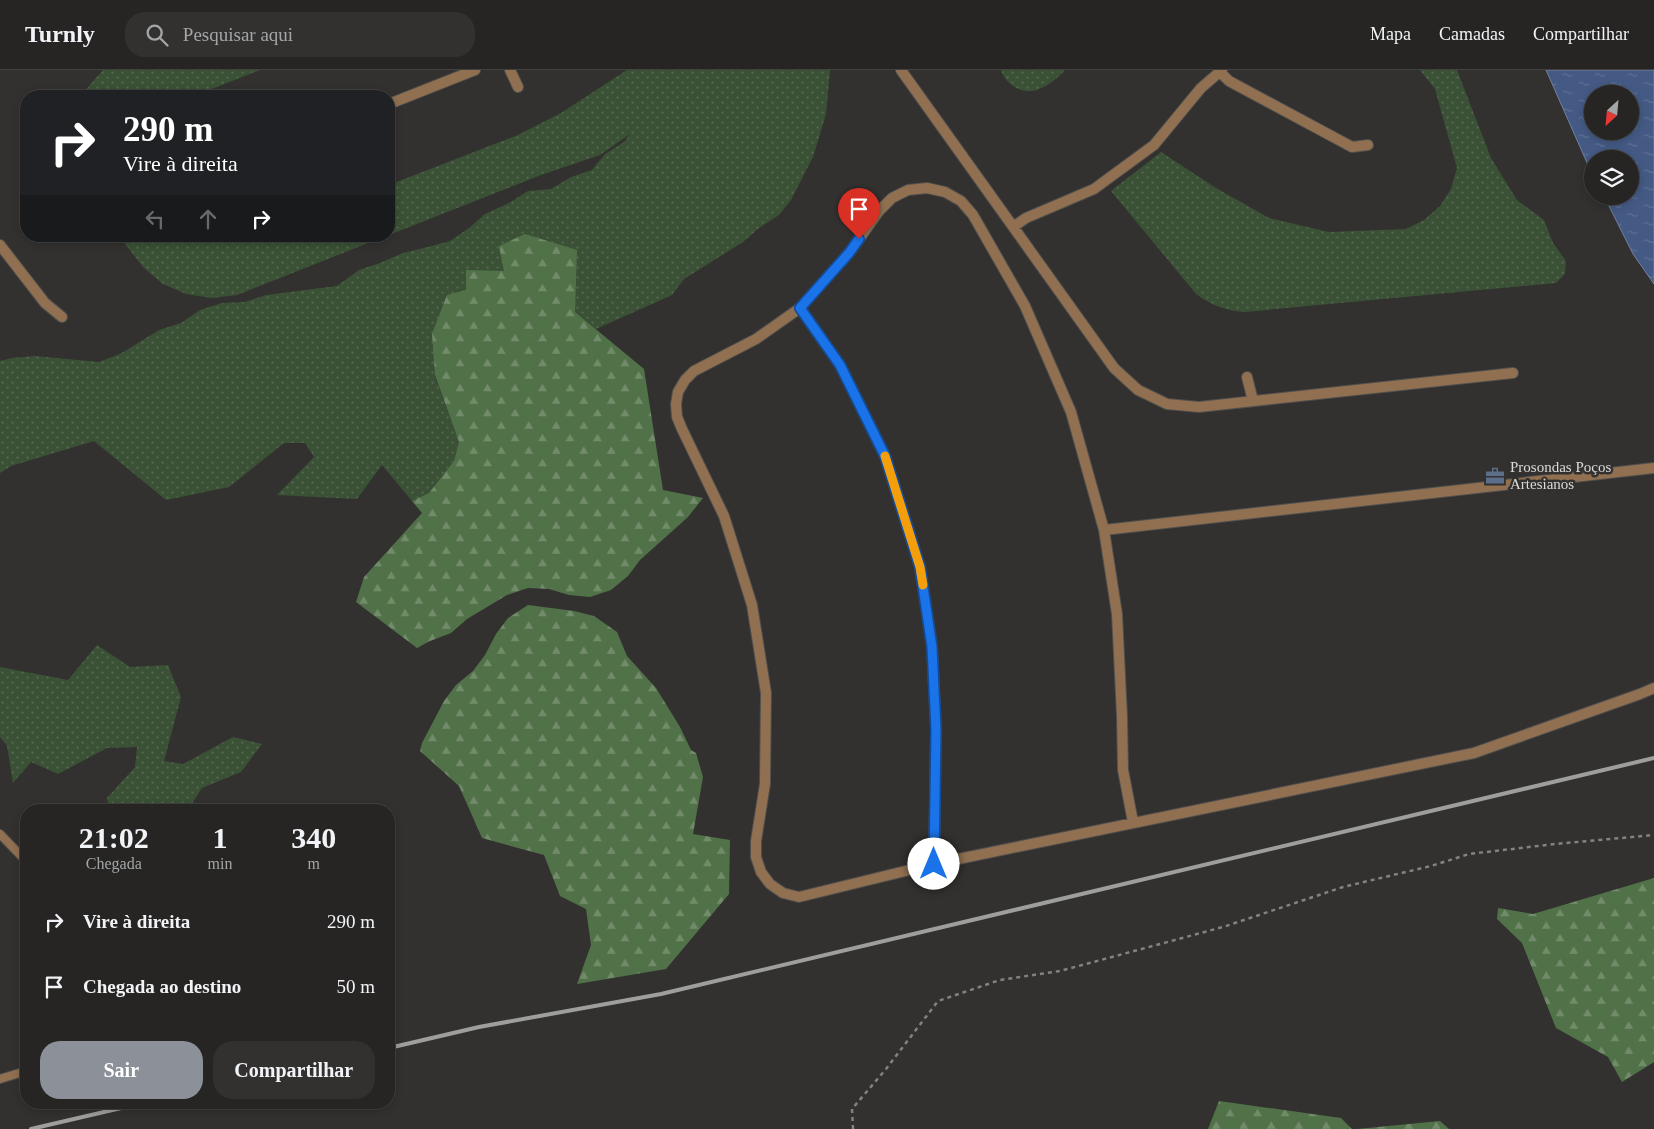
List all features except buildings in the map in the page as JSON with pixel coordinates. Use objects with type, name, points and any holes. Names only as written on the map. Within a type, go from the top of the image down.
[{"type":"street","points":[[395,102],[475,70]]},
{"type":"street","points":[[510,70],[518,87]]},
{"type":"street","points":[[901,70],[1114,368],[1138,390],[1167,404],[1198,408],[1513,373]]},
{"type":"street","points":[[1013,227],[1026,218],[1094,189],[1154,145],[1201,88],[1221,71],[1229,81],[1352,147],[1368,145]]},
{"type":"street","points":[[1133,822],[1123,770],[1117,614],[1104,530],[1071,412],[1024,306],[973,215],[961,201],[945,192],[927,188],[908,190],[892,198],[879,211],[849,253],[800,308],[756,339],[694,371],[685,380],[678,392],[676,404],[677,417],[724,516],[752,605],[766,693],[765,784],[756,842],[756,857],[761,872],[770,884],[784,893],[799,897],[934,864],[1474,753],[1654,688]]},
{"type":"street","points":[[0,245],[45,303],[62,317]]},
{"type":"street","points":[[800,308],[840,365],[885,456],[920,567],[932,647],[936,730],[934,864]]},
{"type":"street","points":[[1248,377],[1253,401]]},
{"type":"street","points":[[1104,530],[1654,468]]},
{"type":"lane","points":[[0,834],[20,855]]},
{"type":"lane","points":[[0,1079],[20,1073]]},
{"type":"path","points":[[853,1129],[852,1110],[938,1001],[1000,980],[1060,971],[1223,928],[1344,887],[1431,866],[1469,854],[1654,835]]},
{"type":"green space","points":[[103,70],[260,70],[209,90],[87,90]]},
{"type":"green space","points":[[627,70],[830,70],[826,114],[813,157],[791,200],[779,215],[759,228],[743,242],[684,279],[672,295],[596,329],[575,312],[504,271],[466,290],[435,376],[459,442],[454,461],[429,493],[412,501],[382,465],[357,499],[277,495],[314,457],[305,443],[284,443],[229,487],[166,500],[94,441],[11,466],[0,473],[0,361],[35,356],[99,362],[120,354],[159,330],[181,323],[200,310],[222,303],[245,302],[266,295],[337,286],[359,270],[403,253],[450,241],[485,214],[509,203],[528,191],[551,189],[571,177],[592,170],[605,154],[624,142],[630,134],[600,155],[541,175],[395,233],[395,183],[518,135],[561,113]]},
{"type":"green space","points":[[1001,70],[1065,70],[1046,86],[1033,91],[1027,91],[1016,88],[1011,84]]},
{"type":"green space","points":[[1420,70],[1457,70],[1491,158],[1517,200],[1544,220],[1553,243],[1566,261],[1565,274],[1556,283],[1244,312],[1230,310],[1208,302],[1196,294],[1111,191],[1161,152],[1216,188],[1269,218],[1329,232],[1406,229],[1424,220],[1440,206],[1451,189],[1457,168],[1435,89]]},
{"type":"green space","points":[[525,234],[577,250],[575,312],[644,369],[663,490],[703,498],[688,517],[640,560],[628,576],[611,590],[590,597],[569,595],[549,589],[528,588],[507,595],[467,619],[451,633],[417,648],[356,602],[364,577],[422,513],[412,501],[429,493],[454,461],[459,442],[435,375],[432,334],[447,295],[466,290],[466,270],[504,271],[499,246]]},
{"type":"green space","points":[[124,242],[371,242],[237,295],[212,298],[186,294],[163,284],[143,267]]},
{"type":"green space","points":[[528,605],[574,611],[594,616],[617,632],[627,656],[656,688],[680,727],[691,750],[696,753],[703,777],[693,834],[730,840],[729,894],[666,969],[577,984],[591,945],[586,909],[560,896],[544,855],[482,838],[459,786],[420,751],[422,743],[444,701],[456,685],[473,671],[508,618]]},
{"type":"green space","points":[[97,645],[130,667],[168,665],[181,697],[164,761],[183,764],[233,737],[262,744],[241,772],[202,788],[192,804],[108,804],[107,798],[135,767],[137,747],[107,748],[58,774],[31,762],[13,783],[7,746],[0,737],[0,667],[68,680]]},
{"type":"green space","points":[[1654,878],[1654,1062],[1622,1082],[1608,1057],[1556,1028],[1522,943],[1497,919],[1498,908],[1533,914]]},
{"type":"green space","points":[[1219,1101],[1341,1118],[1352,1129],[1208,1129]]},
{"type":"green space","points":[[1440,1121],[1449,1129],[1357,1129]]},
{"type":"water","points":[[1546,70],[1654,70],[1654,284],[1633,254],[1608,205],[1639,205],[1639,150],[1584,150],[1584,156]]},
{"type":"railway","points":[[395,1047],[479,1027],[661,994],[1654,758]]},
{"type":"railway","points":[[31,1129],[117,1109]]},
{"type":"slow traffic","points":[[885,456],[920,567],[923,585]]},
{"type":"place","name":"Prosondas Poços Artesianos","points":[[1495,476]]},
{"type":"route","points":[[859,239],[800,308],[840,365],[885,456],[920,567],[932,647],[936,730],[934,864]]}]
